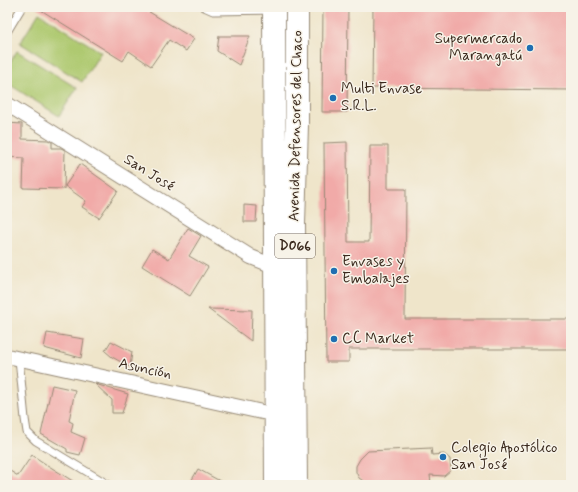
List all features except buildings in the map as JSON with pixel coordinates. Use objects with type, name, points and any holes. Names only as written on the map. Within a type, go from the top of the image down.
[{"type":"highway","name":"Avenida Defensores del Chaco","points":[[296,485],[294,224],[297,125],[297,7]]},
{"type":"highway","name":"Avenida Defensores del Chaco","points":[[276,485],[275,126],[277,8]]},
{"type":"street","name":"San José","points":[[7,104],[250,257],[276,268]]},
{"type":"street","name":"Asunción","points":[[13,358],[276,415]]},
{"type":"lane","points":[[7,32],[22,7]]},
{"type":"lane","points":[[204,7],[212,11],[277,8]]},
{"type":"lane","points":[[13,358],[27,432],[36,441],[109,485]]},
{"type":"green space","points":[[39,13],[101,52],[82,82],[20,43]]},
{"type":"green space","points":[[17,51],[77,88],[59,116],[7,83],[7,67]]},
{"type":"place","name":"Supermercado Marangatú","points":[[530,48]]},
{"type":"place","name":"Multi Envase S.R.L.","points":[[333,98]]},
{"type":"place","name":"Envases y Embalajes","points":[[334,271]]},
{"type":"place","name":"CC Market","points":[[334,339]]},
{"type":"place","name":"Colegio Apostólico San José","points":[[443,457]]}]
